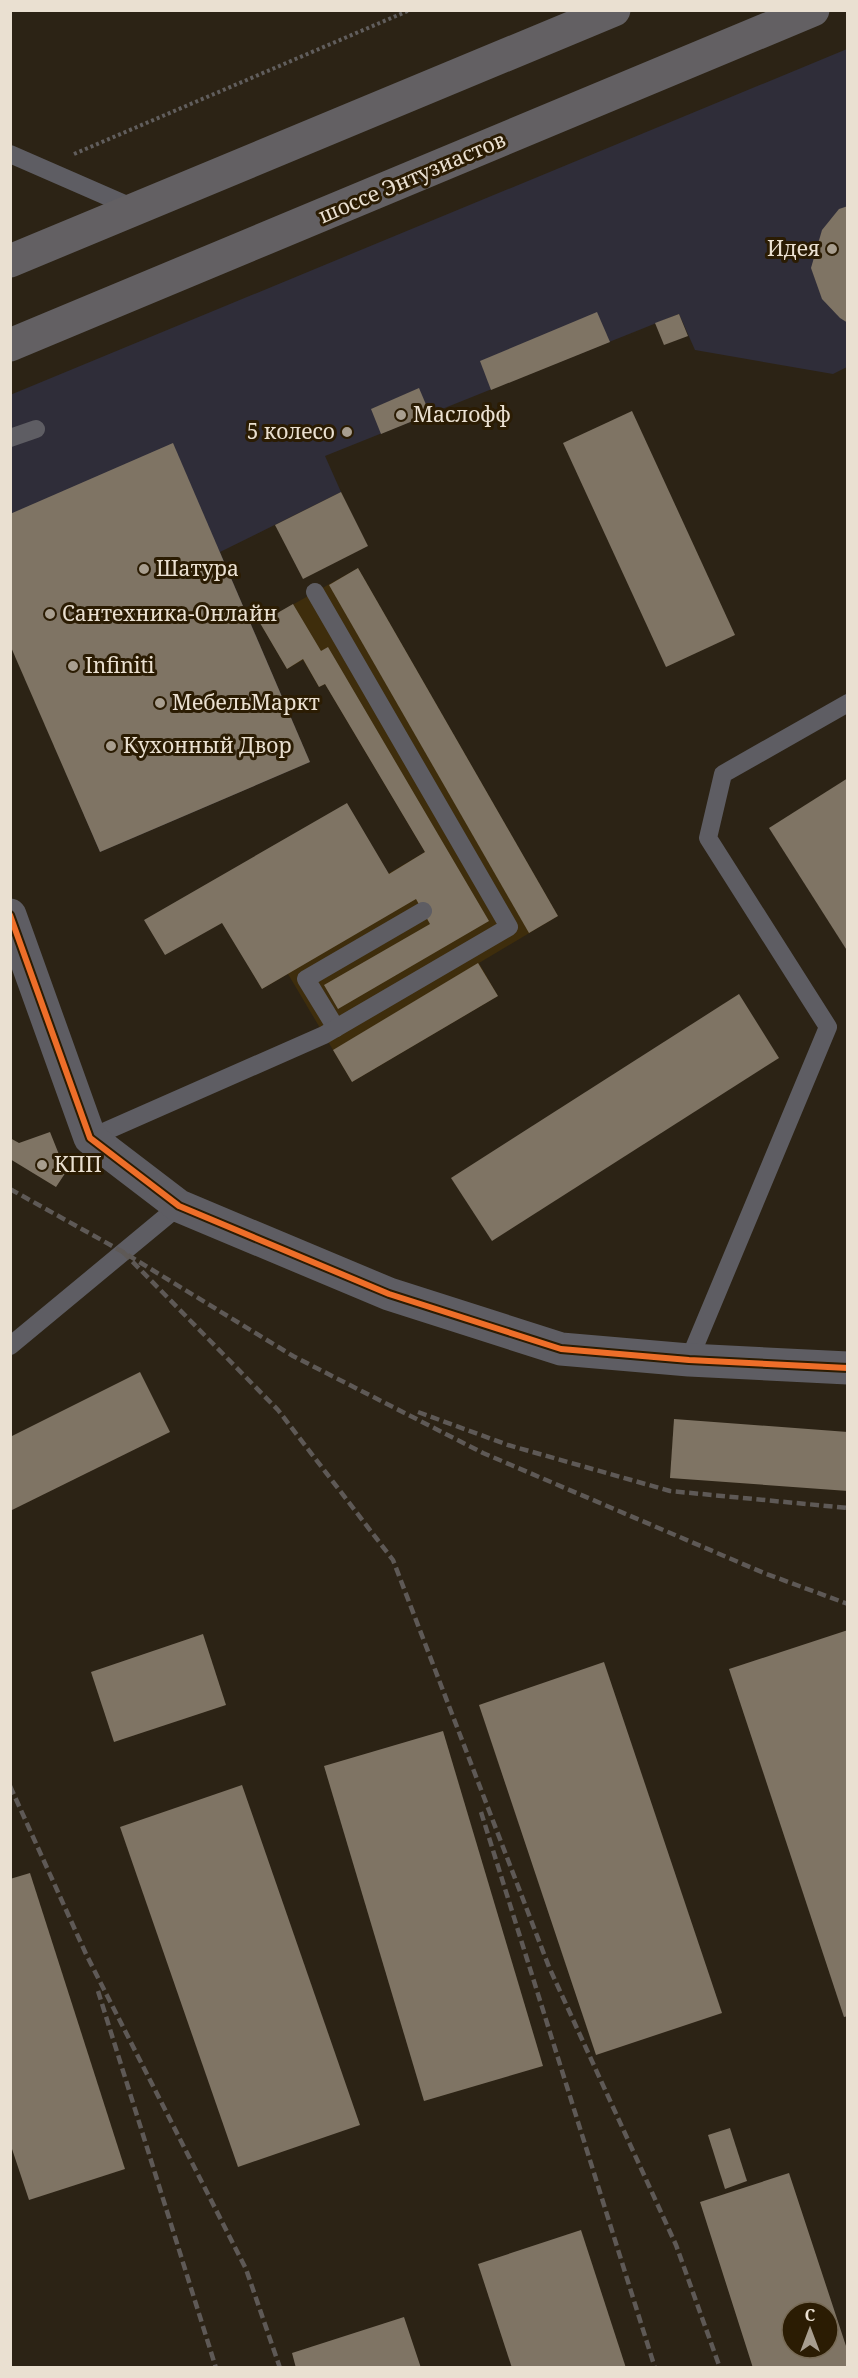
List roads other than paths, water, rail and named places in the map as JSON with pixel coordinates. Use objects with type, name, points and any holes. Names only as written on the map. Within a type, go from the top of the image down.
[{"type":"highway","name":"шоссе Энтузиастов","points":[[10,345],[813,10]]},
{"type":"highway","points":[[10,261],[610,11]]},
{"type":"street","points":[[10,915],[90,1138],[178,1206],[389,1294],[561,1349],[689,1360],[848,1368]]},
{"type":"lane","points":[[10,154],[136,208]]},
{"type":"lane","points":[[10,438],[36,429]]},
{"type":"lane","points":[[90,1138],[336,1028],[509,927],[315,592]]},
{"type":"lane","points":[[689,1360],[828,1027],[708,838],[723,774],[848,703]]},
{"type":"lane","points":[[336,1028],[306,979],[423,911]]},
{"type":"lane","points":[[10,1346],[178,1206]]},
{"type":"railway","points":[[10,1189],[123,1252],[293,1356],[483,1453],[764,1573],[848,1604]]},
{"type":"railway","points":[[123,1252],[278,1410],[393,1560],[549,1967],[676,2245],[720,2368]]},
{"type":"railway","points":[[418,1412],[508,1445],[670,1491],[848,1508]]},
{"type":"railway","points":[[10,1786],[86,1954],[246,2269],[280,2368]]},
{"type":"railway","points":[[481,1812],[655,2368]]},
{"type":"railway","points":[[98,1991],[216,2368]]},
{"type":"place","name":"Идея","points":[[832,249]]},
{"type":"place","name":"Маслофф","points":[[401,415]]},
{"type":"place","name":"5 колесо","points":[[347,432]]},
{"type":"place","name":"Шатура","points":[[144,569]]},
{"type":"place","name":"Сантехника-Онлайн","points":[[50,614]]},
{"type":"place","name":"Infiniti","points":[[73,666]]},
{"type":"place","name":"МебельМаркт","points":[[160,703]]},
{"type":"place","name":"Кухонный Двор","points":[[111,746]]},
{"type":"place","name":"КПП","points":[[42,1165]]}]
